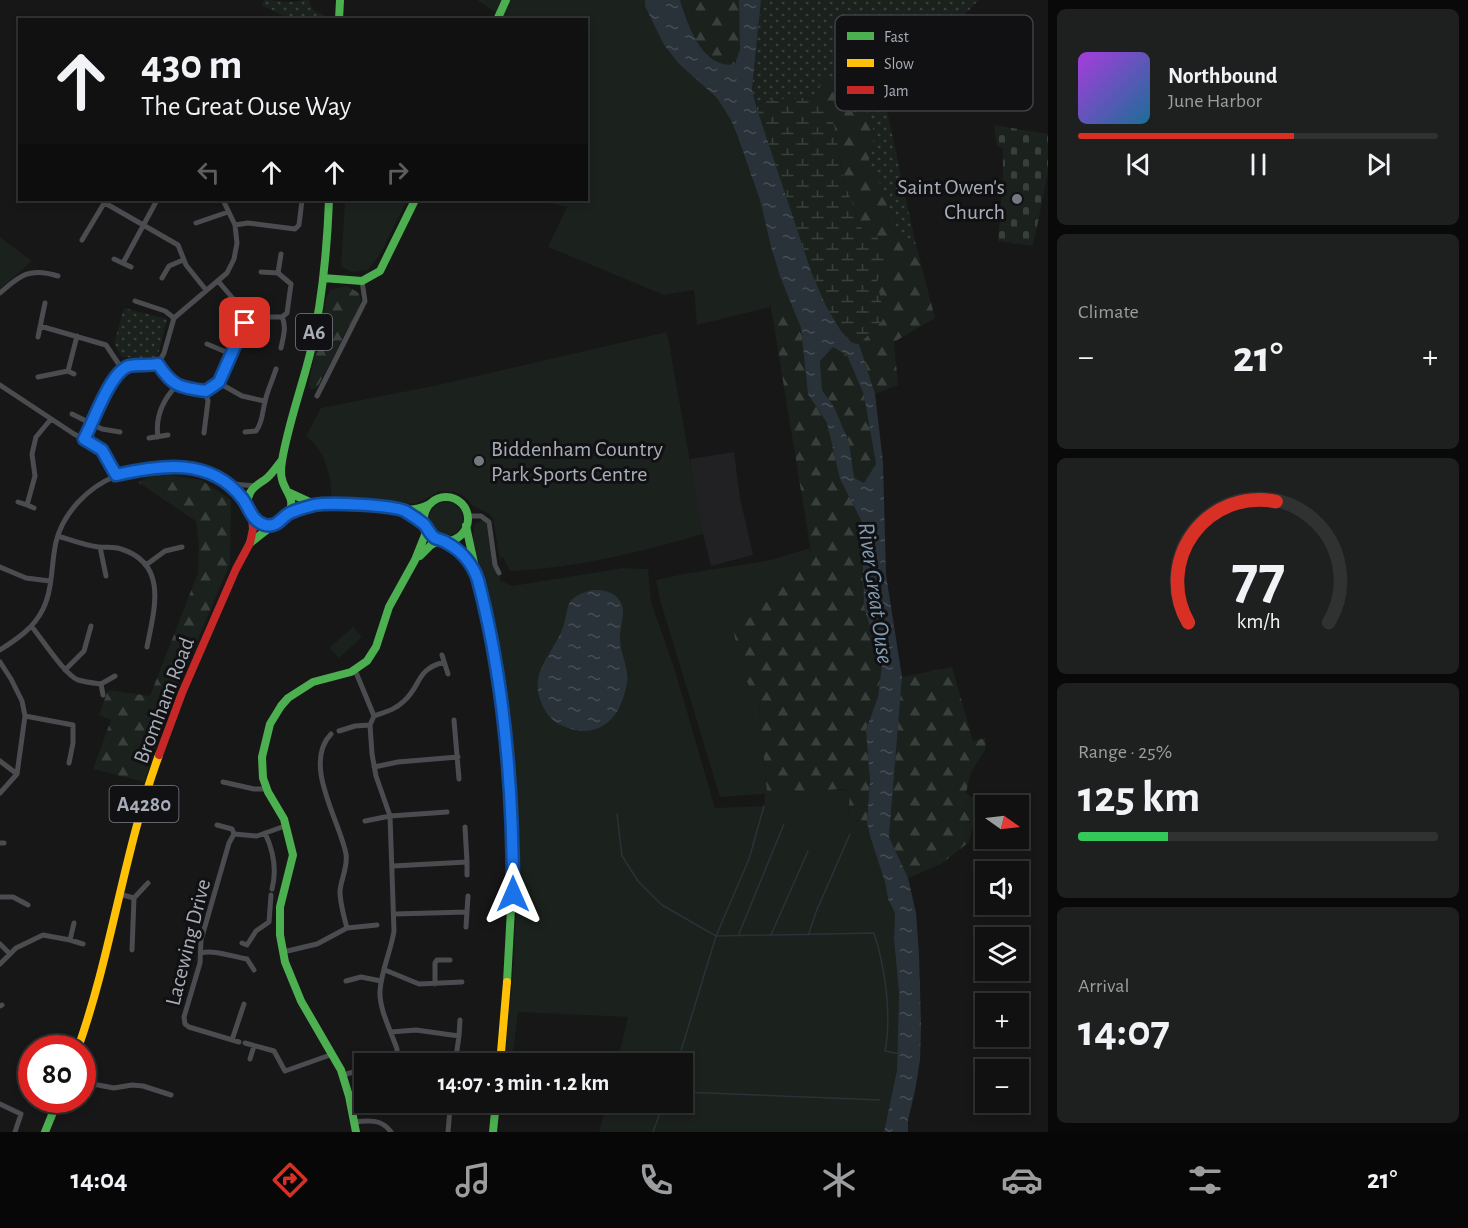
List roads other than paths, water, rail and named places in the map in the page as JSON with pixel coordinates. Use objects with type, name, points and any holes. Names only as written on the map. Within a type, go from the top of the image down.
[{"type":"main road","points":[[339,18],[340,0]]},
{"type":"main road","points":[[498,18],[504,4]]},
{"type":"main road","name":"A6","points":[[287,490],[282,480],[282,460],[310,351],[323,279],[329,201]]},
{"type":"main road","points":[[323,279],[363,281],[380,272],[415,201]]},
{"type":"main road","name":"A6","points":[[263,481],[282,460]]},
{"type":"main road","points":[[287,490],[291,500],[289,512],[283,520],[273,525],[261,523],[252,516],[248,507],[248,497],[254,486],[263,481],[271,480],[316,505]]},
{"type":"main road","points":[[289,512],[316,505],[361,505],[418,510],[438,499],[452,498],[461,503],[467,516],[468,544],[483,597],[503,713],[511,803],[513,849],[511,940],[501,1053]]},
{"type":"main road","points":[[417,560],[426,527],[424,516],[430,504]]},
{"type":"main road","points":[[403,510],[426,527],[432,536],[458,550],[474,569]]},
{"type":"main road","name":"Bromham Road","points":[[83,1035],[148,790],[171,722],[210,626],[250,543],[253,529],[252,516]]},
{"type":"main road","name":"Bromham Road","points":[[250,543],[273,525]]},
{"type":"main road","points":[[356,1132],[343,1075],[294,987],[283,952],[280,926],[282,891],[293,854],[282,815],[266,789],[262,770],[264,743],[272,721],[281,706],[296,693],[315,680],[355,670],[370,658],[389,608],[417,560],[431,545],[458,537],[466,526]]},
{"type":"main road","points":[[45,1132],[53,1113]]},
{"type":"main road","points":[[493,1132],[495,1113]]},
{"type":"street","points":[[82,240],[106,201],[178,245],[183,260],[206,290]]},
{"type":"street","points":[[123,263],[156,201]]},
{"type":"street","points":[[158,364],[164,353],[174,318],[227,273],[234,259],[237,243],[235,225],[223,201]]},
{"type":"street","points":[[235,225],[248,223],[296,229],[299,225],[302,201]]},
{"type":"street","points":[[196,223],[228,212]]},
{"type":"street","points":[[278,273],[281,255]]},
{"type":"street","points":[[114,259],[131,267]]},
{"type":"street","points":[[162,278],[173,263],[183,260]]},
{"type":"street","points":[[0,293],[23,274],[36,271],[58,276]]},
{"type":"street","points":[[244,317],[282,317],[287,313],[291,284],[278,273],[261,272]]},
{"type":"street","points":[[158,364],[176,386],[206,391],[219,382],[245,323],[241,308],[218,281]]},
{"type":"street","points":[[317,396],[365,301],[363,281]]},
{"type":"street","points":[[135,301],[165,311],[174,318]]},
{"type":"street","points":[[38,337],[45,303]]},
{"type":"street","points":[[281,348],[284,331],[282,317]]},
{"type":"street","points":[[40,326],[106,345],[122,369]]},
{"type":"street","points":[[38,377],[71,372],[77,336]]},
{"type":"street","points":[[207,344],[231,354]]},
{"type":"street","points":[[84,439],[110,386],[122,369],[134,365],[158,364]]},
{"type":"street","points":[[244,432],[256,431],[260,426],[265,407],[264,401],[276,369]]},
{"type":"street","points":[[219,382],[242,396],[264,401]]},
{"type":"street","points":[[0,385],[102,450],[116,475]]},
{"type":"street","points":[[158,437],[158,421],[162,407],[166,397],[176,386]]},
{"type":"street","points":[[204,433],[208,401],[206,391]]},
{"type":"street","points":[[72,414],[102,429],[120,432]]},
{"type":"street","points":[[27,505],[35,476],[32,454],[36,436],[51,419]]},
{"type":"street","points":[[149,438],[168,435]]},
{"type":"street","points":[[0,650],[32,627],[45,604],[58,536],[68,514],[88,493],[116,475],[178,466],[197,469],[228,482],[254,486]]},
{"type":"street","points":[[228,482],[248,507]]},
{"type":"street","points":[[18,502],[34,508]]},
{"type":"street","points":[[467,516],[481,516],[489,522],[495,565],[500,573]]},
{"type":"street","points":[[58,536],[100,547],[120,548],[146,565],[154,579],[155,607],[147,647]]},
{"type":"street","points":[[100,547],[106,576]]},
{"type":"street","points":[[146,565],[165,551],[182,547]]},
{"type":"street","points":[[0,567],[26,578],[50,581]]},
{"type":"street","points":[[65,670],[84,651],[91,626]]},
{"type":"street","points":[[32,627],[65,670],[76,679],[101,684],[115,676]]},
{"type":"street","points":[[442,655],[448,674]]},
{"type":"street","points":[[0,662],[22,701],[25,716],[17,774],[0,793]]},
{"type":"street","points":[[374,716],[398,706],[410,694],[423,673],[433,665],[444,662]]},
{"type":"street","points":[[355,670],[374,716],[370,725],[374,767],[390,816],[395,914],[392,948],[381,981],[380,994],[397,1053]]},
{"type":"street","points":[[101,684],[103,695]]},
{"type":"street","points":[[25,716],[73,725],[69,763]]},
{"type":"street","points":[[454,720],[459,779]]},
{"type":"street","points":[[339,731],[355,726],[370,725]]},
{"type":"street","points":[[331,734],[324,741],[321,772],[327,801],[346,857],[340,892],[347,928]]},
{"type":"street","points":[[374,767],[398,762],[458,757]]},
{"type":"street","points":[[0,761],[17,774]]},
{"type":"street","points":[[223,782],[254,789],[266,789]]},
{"type":"street","points":[[365,821],[390,816],[447,812]]},
{"type":"street","points":[[217,825],[232,829],[234,834],[257,836],[285,826]]},
{"type":"street","points":[[465,827],[467,875]]},
{"type":"street","points":[[242,943],[247,945],[256,931],[269,922],[274,874],[273,853],[265,833]]},
{"type":"street","name":"Lacewing Drive","points":[[234,834],[201,940],[201,953],[184,1017],[185,1024],[189,1027],[239,1042]]},
{"type":"street","points":[[393,866],[467,862]]},
{"type":"street","points":[[132,950],[134,898],[148,883]]},
{"type":"street","points":[[119,894],[134,898]]},
{"type":"street","points":[[466,927],[468,896]]},
{"type":"street","points":[[0,897],[13,897],[28,905]]},
{"type":"street","points":[[395,914],[467,912]]},
{"type":"street","points":[[269,922],[280,926]]},
{"type":"street","points":[[70,940],[74,923]]},
{"type":"street","points":[[283,952],[317,944],[347,928],[377,925]]},
{"type":"street","points":[[0,964],[16,948],[43,934],[83,944]]},
{"type":"street","points":[[0,944],[10,954]]},
{"type":"street","points":[[201,953],[208,951],[246,959],[254,970]]},
{"type":"street","points":[[435,984],[435,963],[437,960],[450,960]]},
{"type":"street","points":[[385,970],[420,984],[462,982]]},
{"type":"street","points":[[346,981],[361,977],[381,981]]},
{"type":"street","points":[[244,1004],[239,1042],[274,1051],[285,1071],[333,1054]]},
{"type":"street","points":[[457,1053],[460,1020]]},
{"type":"street","points":[[391,1032],[416,1030],[459,1035]]},
{"type":"street","points":[[250,1059],[254,1046]]},
{"type":"street","points":[[343,1075],[354,1072]]},
{"type":"street","points":[[96,1085],[114,1088],[143,1086],[171,1095]]},
{"type":"street","points":[[0,1104],[21,1114],[15,1132]]},
{"type":"street","points":[[447,1132],[449,1113]]},
{"type":"street","points":[[354,1122],[382,1123],[391,1132]]},
{"type":"water","name":"River Great Ouse","points":[[645,0],[680,0],[692,32],[705,53],[724,64],[735,64],[740,49],[739,0],[761,0],[752,89],[756,106],[812,274],[826,306],[841,331],[852,343],[859,344],[875,394],[883,462],[886,575],[902,677],[889,837],[908,878],[916,913],[919,954],[920,1060],[908,1120],[908,1132],[884,1132],[897,1070],[899,993],[894,939],[895,913],[888,899],[867,821],[870,781],[866,730],[878,697],[882,665],[864,607],[862,522],[840,479],[827,423],[808,394],[801,328],[780,276],[760,200],[731,120],[717,98],[679,64],[664,45],[645,6]],"holes":[[[833,347],[847,355],[864,395],[876,464],[864,483],[854,478],[849,442],[834,407],[822,390],[820,361]]]},
{"type":"water","points":[[592,590],[611,593],[622,605],[620,642],[627,671],[627,682],[620,706],[606,724],[597,729],[574,730],[557,723],[546,713],[538,691],[538,682],[543,664],[562,630],[571,601],[582,593]]},
{"type":"waterway","points":[[680,1053],[716,936],[749,859],[764,806]]},
{"type":"waterway","points":[[617,814],[622,856],[638,881],[662,905],[716,936],[874,933],[886,991],[888,1022],[885,1051],[900,1054]]},
{"type":"waterway","points":[[738,936],[784,824]]},
{"type":"waterway","points":[[808,936],[850,834]]},
{"type":"waterway","points":[[771,935],[808,851]]},
{"type":"waterway","points":[[693,1092],[880,1100]]},
{"type":"waterway","points":[[653,1132],[660,1113]]},
{"type":"place","name":"Saint Owen's Church","points":[[1017,199]]},
{"type":"place","name":"Biddenham Country Park Sports Centre","points":[[479,461]]}]
